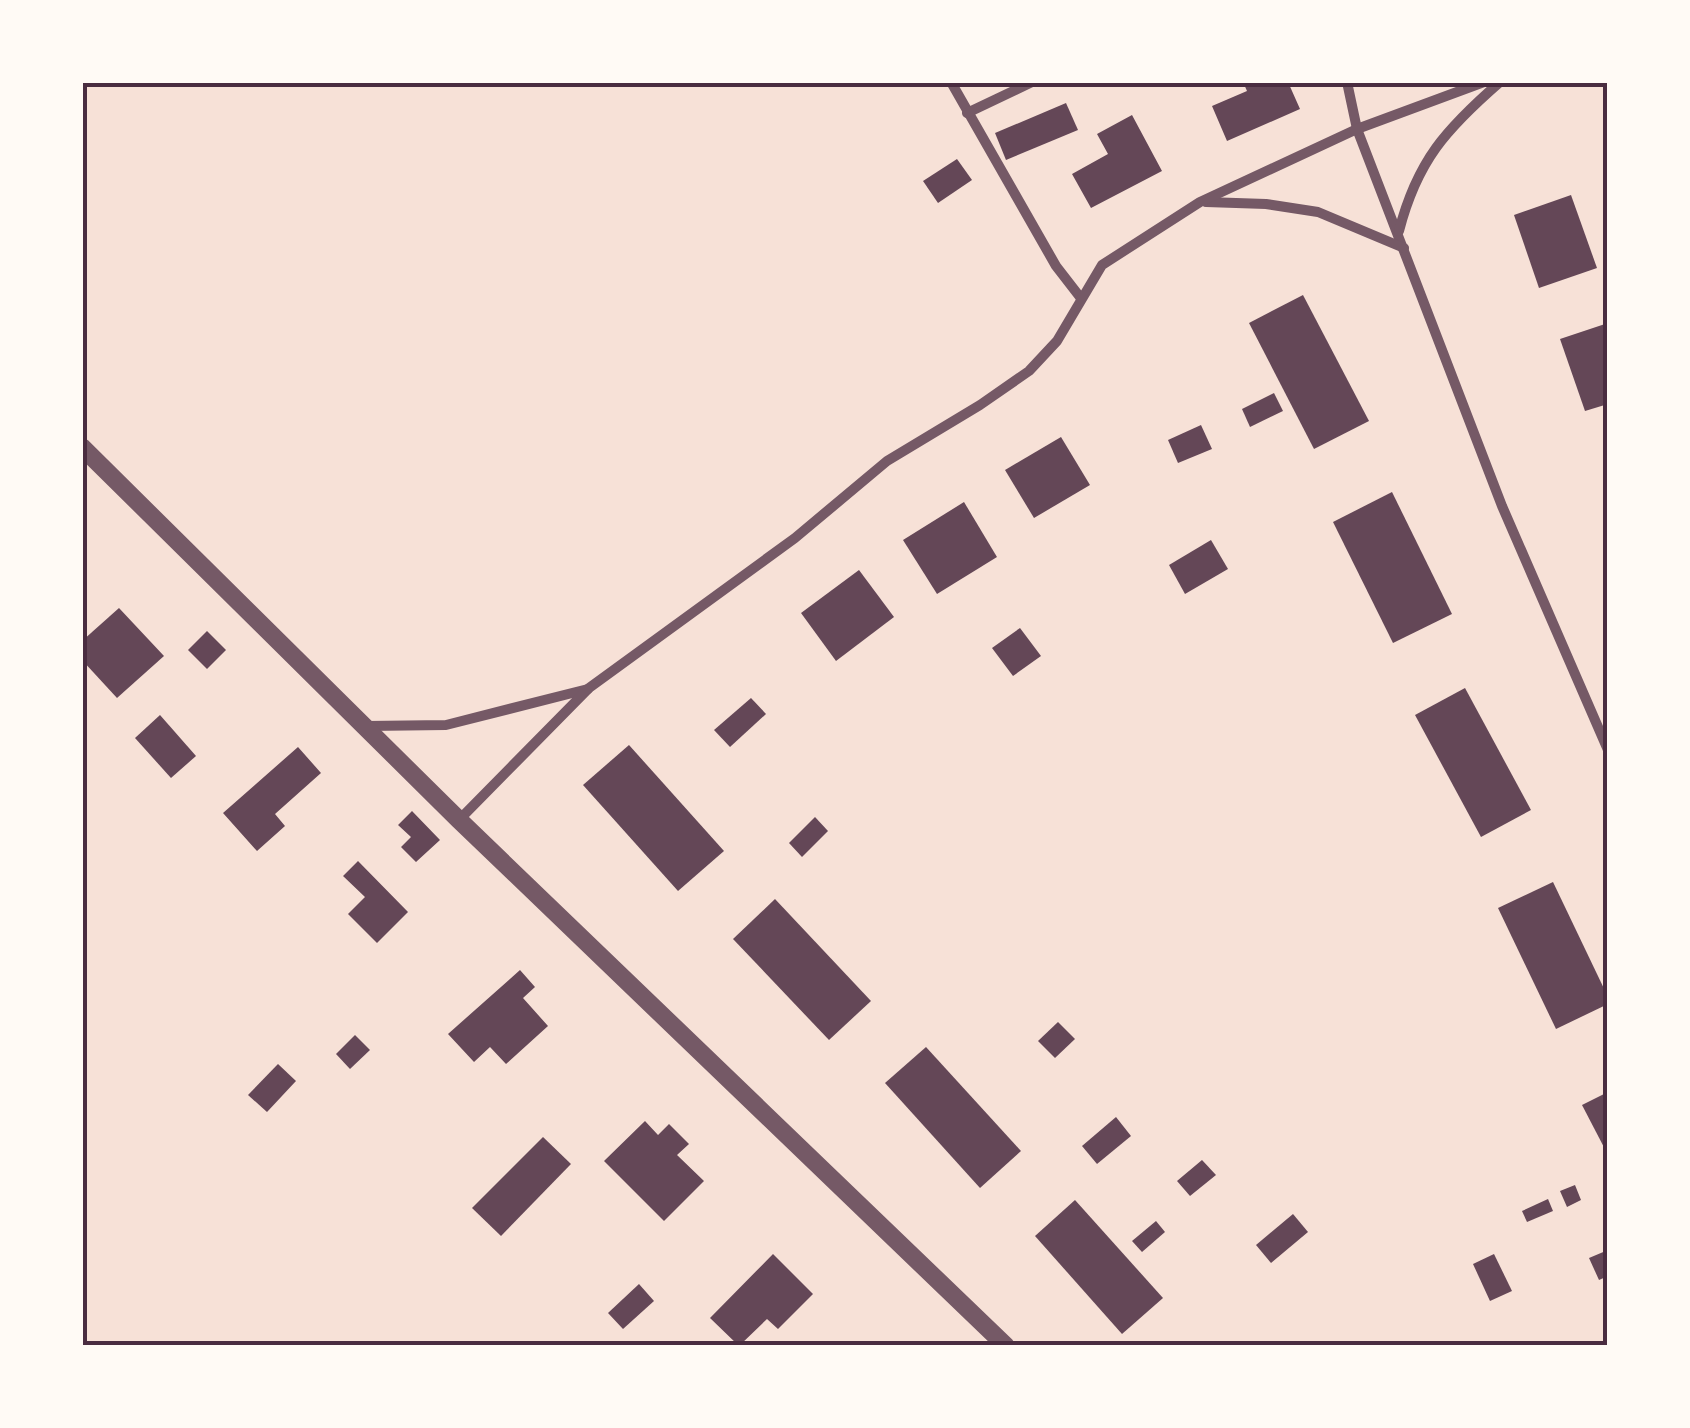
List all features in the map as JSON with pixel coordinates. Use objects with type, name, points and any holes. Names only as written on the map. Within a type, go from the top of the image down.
[{"type":"street","points":[[951,82],[1056,266],[1080,297]]},
{"type":"street","points":[[967,113],[1032,82]]},
{"type":"street","points":[[1348,82],[1357,129],[1502,506],[1608,750]]},
{"type":"street","points":[[458,820],[590,688],[796,538],[887,461],[1028,371],[1057,340],[1102,265],[1200,202],[1357,129],[1484,82]]},
{"type":"street","points":[[1398,234],[1424,163],[1451,126],[1500,82]]},
{"type":"street","points":[[1200,202],[1266,204],[1318,212],[1404,248]]},
{"type":"street","points":[[82,447],[458,820],[1006,1346]]},
{"type":"street","points":[[367,726],[446,725],[590,688]]},
{"type":"building","points":[[1243,82],[1288,82],[1300,109],[1227,141],[1212,106],[1247,91]]},
{"type":"building","points":[[1066,103],[1078,130],[1006,160],[995,133]]},
{"type":"building","points":[[1132,115],[1162,171],[1091,208],[1072,174],[1108,154],[1097,134]]},
{"type":"building","points":[[957,159],[972,180],[938,203],[923,181]]},
{"type":"building","points":[[1571,195],[1597,268],[1539,288],[1514,215]]},
{"type":"building","points":[[1303,295],[1369,421],[1314,449],[1249,323]]},
{"type":"building","points":[[1608,323],[1608,404],[1585,411],[1560,339]]},
{"type":"building","points":[[1274,393],[1283,411],[1250,427],[1242,409]]},
{"type":"building","points":[[1201,425],[1212,449],[1178,463],[1168,440]]},
{"type":"building","points":[[1061,437],[1090,485],[1034,518],[1005,470]]},
{"type":"building","points":[[1392,492],[1452,614],[1393,643],[1333,522]]},
{"type":"building","points":[[964,502],[997,557],[937,594],[903,540]]},
{"type":"building","points":[[1211,540],[1228,569],[1185,594],[1169,565]]},
{"type":"building","points":[[859,570],[894,617],[836,661],[801,613]]},
{"type":"building","points":[[119,608],[164,656],[117,698],[82,660],[82,641]]},
{"type":"building","points":[[1020,628],[1041,656],[1013,676],[992,648]]},
{"type":"building","points":[[207,631],[226,650],[207,669],[188,650]]},
{"type":"building","points":[[1465,688],[1531,810],[1481,837],[1415,715]]},
{"type":"building","points":[[751,698],[766,714],[730,747],[714,730]]},
{"type":"building","points":[[160,715],[196,756],[171,778],[135,738]]},
{"type":"building","points":[[629,745],[724,851],[678,891],[583,785]]},
{"type":"building","points":[[298,747],[321,773],[275,814],[285,826],[257,851],[223,813]]},
{"type":"building","points":[[412,811],[440,840],[416,862],[401,847],[411,837],[398,825]]},
{"type":"building","points":[[815,817],[828,831],[802,857],[789,843]]},
{"type":"building","points":[[358,861],[408,912],[377,943],[348,914],[365,897],[343,876]]},
{"type":"building","points":[[1553,882],[1608,997],[1608,1004],[1556,1029],[1498,908]]},
{"type":"building","points":[[775,899],[871,1001],[829,1040],[733,939]]},
{"type":"building","points":[[520,970],[535,987],[523,998],[548,1026],[506,1064],[490,1047],[474,1062],[448,1034]]},
{"type":"building","points":[[1058,1022],[1075,1039],[1055,1058],[1038,1041]]},
{"type":"building","points":[[355,1035],[370,1050],[350,1069],[336,1054]]},
{"type":"building","points":[[926,1047],[1021,1151],[980,1188],[885,1083]]},
{"type":"building","points":[[278,1064],[296,1081],[267,1112],[248,1095]]},
{"type":"building","points":[[1608,1092],[1608,1155],[1582,1105]]},
{"type":"building","points":[[1116,1117],[1131,1136],[1097,1164],[1082,1146]]},
{"type":"building","points":[[645,1121],[658,1135],[669,1124],[689,1144],[677,1155],[704,1181],[664,1221],[604,1161]]},
{"type":"building","points":[[543,1137],[571,1164],[501,1236],[472,1208]]},
{"type":"building","points":[[1202,1160],[1216,1175],[1190,1196],[1177,1181]]},
{"type":"building","points":[[1575,1185],[1581,1200],[1567,1207],[1560,1191]]},
{"type":"building","points":[[1548,1199],[1553,1211],[1527,1222],[1522,1211]]},
{"type":"building","points":[[1075,1200],[1163,1298],[1122,1334],[1035,1236]]},
{"type":"building","points":[[1293,1214],[1308,1232],[1271,1263],[1256,1245]]},
{"type":"building","points":[[1156,1221],[1165,1232],[1142,1252],[1132,1241]]},
{"type":"building","points":[[1608,1250],[1608,1276],[1599,1280],[1589,1258]]},
{"type":"building","points":[[773,1254],[813,1294],[778,1329],[767,1319],[739,1346],[710,1318]]},
{"type":"building","points":[[1494,1254],[1512,1291],[1490,1301],[1473,1264]]},
{"type":"building","points":[[639,1284],[654,1301],[623,1329],[608,1313]]}]
